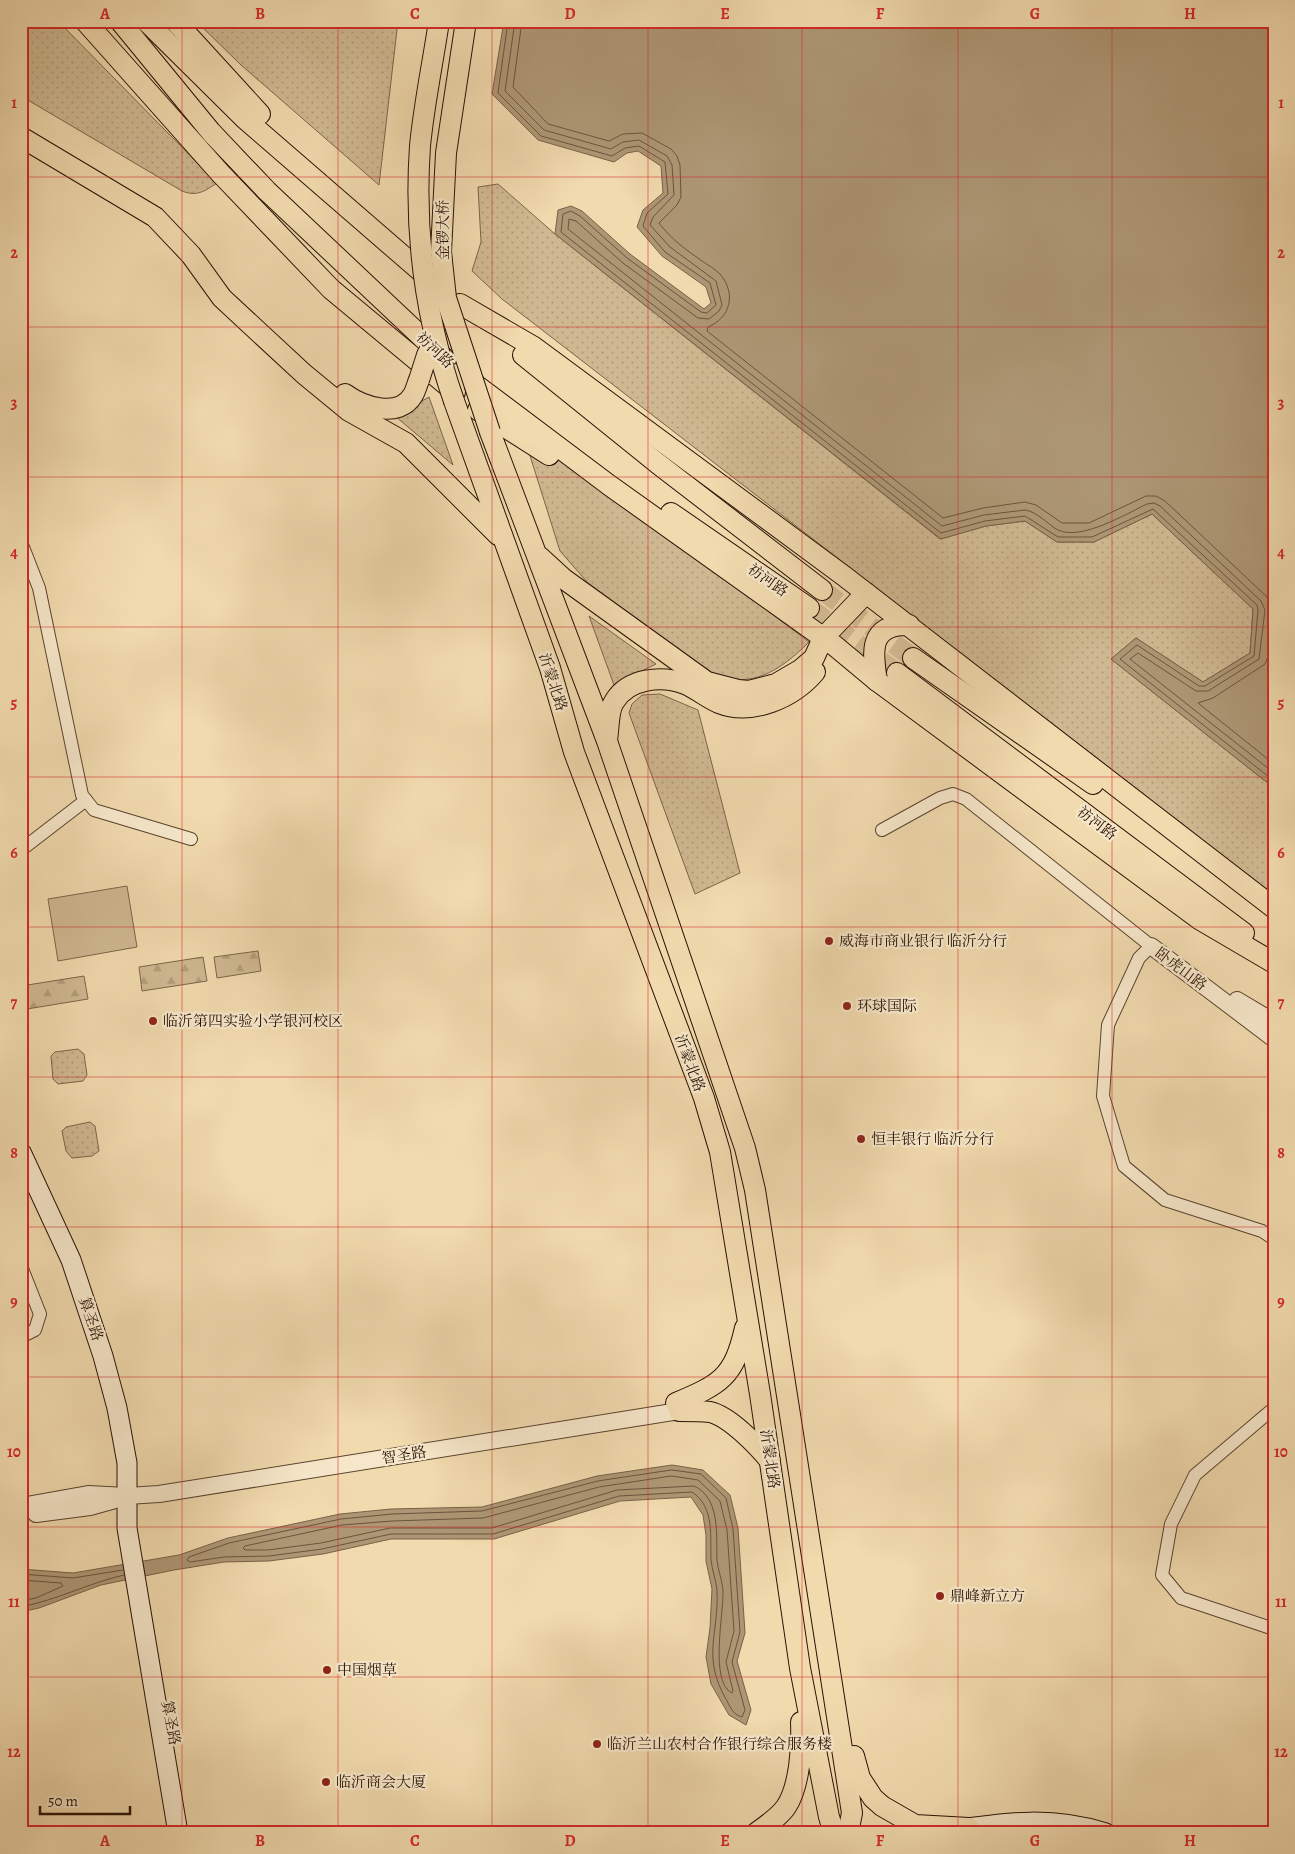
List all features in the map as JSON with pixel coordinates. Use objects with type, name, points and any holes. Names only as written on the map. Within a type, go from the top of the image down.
[{"type":"main road","points":[[85,21],[197,144],[221,174],[331,289],[477,410],[691,544]]},
{"type":"main road","name":"祊河路","points":[[120,21],[211,132],[266,191],[460,373],[560,435],[809,608]]},
{"type":"main road","name":"祊河路","points":[[146,21],[245,119],[383,240],[657,463],[822,590]]},
{"type":"main road","name":"祊河路","points":[[175,21],[244,99],[305,157],[383,240]]},
{"type":"main road","name":"金锣大桥","points":[[433,332],[421,258],[420,145],[439,21]]},
{"type":"main road","name":"金锣大桥","points":[[466,21],[446,153],[441,252],[446,298],[490,432]]},
{"type":"main road","points":[[21,123],[163,210],[224,292],[319,375],[358,403],[380,408],[399,407],[412,396],[419,380],[433,332]]},
{"type":"main road","points":[[21,137],[155,217],[191,255],[222,298],[304,374],[349,411],[406,443],[502,540]]},
{"type":"main road","points":[[221,174],[344,264]]},
{"type":"main road","points":[[460,304],[534,347],[866,593],[1274,908]]},
{"type":"main road","name":"沂蒙北路","points":[[433,332],[454,401],[502,540],[550,668],[574,752],[704,1098],[720,1152],[770,1461],[800,1668],[829,1817],[834,1833]]},
{"type":"main road","points":[[460,373],[691,544],[829,642],[877,680],[1199,919],[1274,963]]},
{"type":"main road","name":"沂蒙北路","points":[[490,432],[607,741],[733,1107],[756,1190],[833,1679],[852,1813],[848,1833]]},
{"type":"main road","points":[[538,556],[564,579],[706,682],[728,689],[749,691],[776,684],[790,677],[814,658],[829,642],[866,593]]},
{"type":"main road","points":[[877,680],[872,653],[875,643],[883,631],[897,625],[909,625]]},
{"type":"main road","points":[[607,741],[613,702],[632,684],[660,678],[685,684],[720,703],[751,706],[791,694],[810,677],[829,642]]},
{"type":"main road","name":"祊河路","points":[[913,658],[1176,842],[1274,917]]},
{"type":"main road","name":"祊河路","points":[[897,673],[1274,955]]},
{"type":"main road","name":"算圣路","points":[[21,1152],[71,1260],[103,1356],[123,1442],[127,1463],[127,1528],[137,1551],[178,1833]]},
{"type":"main road","name":"算圣路","points":[[21,1176],[61,1264],[93,1359],[106,1410],[115,1464],[128,1496]]},
{"type":"main road","points":[[678,1407],[706,1390],[730,1370],[739,1356],[747,1318]]},
{"type":"main road","points":[[678,1407],[712,1412],[753,1441],[770,1461]]},
{"type":"main road","name":"算圣路","points":[[142,1589],[189,1833]]},
{"type":"main road","points":[[756,1833],[786,1807],[792,1794],[802,1744],[800,1668]]},
{"type":"main road","points":[[833,1679],[860,1778],[873,1798],[882,1806],[915,1825],[968,1828]]},
{"type":"main road","points":[[935,1833],[1009,1822],[1044,1820],[1084,1826],[1106,1833]]},
{"type":"street","points":[[21,542],[39,588],[82,795],[94,810],[191,839]]},
{"type":"street","points":[[882,830],[940,798],[953,794],[966,799],[1151,946],[1139,958],[1108,1025],[1102,1096],[1124,1166],[1165,1200],[1262,1231],[1274,1239]]},
{"type":"street","points":[[21,850],[86,800]]},
{"type":"street","name":"卧虎山路","points":[[1151,946],[1274,1022]]},
{"type":"street","name":"卧虎山路","points":[[1151,946],[1274,1039]]},
{"type":"street","points":[[21,1266],[40,1314],[35,1330],[21,1337]]},
{"type":"street","name":"智圣路","points":[[21,1506],[88,1494],[128,1496],[159,1494],[678,1407]]},
{"type":"street","points":[[1274,1408],[1195,1476],[1171,1524],[1162,1575],[1181,1598],[1274,1629]]},
{"type":"street","name":"智圣路","points":[[21,1516],[90,1507],[128,1496]]},
{"type":"green space","points":[[21,21],[58,21],[217,183],[205,191],[197,193],[182,191],[21,96]]},
{"type":"green space","points":[[196,21],[398,21],[379,185],[241,65]]},
{"type":"green space","points":[[498,184],[555,234],[940,539],[986,526],[1025,521],[1057,542],[1094,542],[1152,514],[1253,609],[1250,653],[1203,682],[1136,638],[1111,659],[1274,788],[1274,895],[502,299],[472,271],[481,242],[478,187]]},
{"type":"green space","points":[[429,397],[453,465],[395,416]]},
{"type":"green space","points":[[520,424],[809,642],[783,664],[764,675],[742,680],[722,678],[707,673],[588,583],[560,551]]},
{"type":"green space","points":[[589,616],[656,664],[614,685]]},
{"type":"green space","points":[[660,694],[698,710],[740,873],[695,894],[629,713],[632,704],[642,695]]},
{"type":"green space","points":[[127,886],[137,947],[58,961],[48,899]]},
{"type":"green space","points":[[258,951],[261,971],[217,978],[214,957]]},
{"type":"green space","points":[[203,957],[207,981],[142,991],[139,967]]},
{"type":"green space","points":[[84,976],[88,999],[21,1010],[21,986]]},
{"type":"green space","points":[[78,1049],[84,1054],[87,1075],[83,1081],[58,1084],[53,1079],[51,1056],[55,1052]]},
{"type":"green space","points":[[90,1122],[95,1126],[99,1151],[92,1156],[72,1158],[66,1151],[62,1131],[66,1127]]},
{"type":"water","points":[[504,21],[1274,21],[1274,788],[1111,659],[1136,638],[1203,682],[1250,653],[1253,609],[1152,514],[1094,542],[1057,542],[1025,521],[986,526],[941,539],[555,234],[558,210],[571,206],[582,211],[630,254],[704,309],[711,303],[706,287],[662,256],[637,227],[643,210],[663,193],[661,166],[638,151],[627,153],[614,162],[538,140],[492,94]]},
{"type":"water","points":[[672,1465],[703,1470],[730,1495],[738,1528],[745,1633],[737,1661],[751,1710],[746,1725],[729,1715],[711,1684],[706,1657],[712,1589],[706,1561],[706,1535],[703,1515],[691,1497],[620,1501],[494,1539],[391,1539],[323,1554],[269,1561],[224,1562],[174,1570],[101,1585],[39,1608],[21,1612],[21,1569],[73,1573],[179,1555],[228,1538],[340,1514],[391,1509],[482,1507],[597,1476]]},
{"type":"tunnel","points":[[822,590],[913,658]]},
{"type":"tunnel","points":[[809,608],[897,673]]},
{"type":"place","name":"威海市商业银行 临沂分行","points":[[829,941]]},
{"type":"place","name":"环球国际","points":[[847,1006]]},
{"type":"place","name":"临沂第四实验小学银河校区","points":[[153,1021]]},
{"type":"place","name":"恒丰银行 临沂分行","points":[[861,1139]]},
{"type":"place","name":"鼎峰新立方","points":[[940,1596]]},
{"type":"place","name":"中国烟草","points":[[327,1670]]},
{"type":"place","name":"临沂兰山农村合作银行综合服务楼","points":[[597,1744]]},
{"type":"place","name":"临沂商会大厦","points":[[326,1782]]}]
